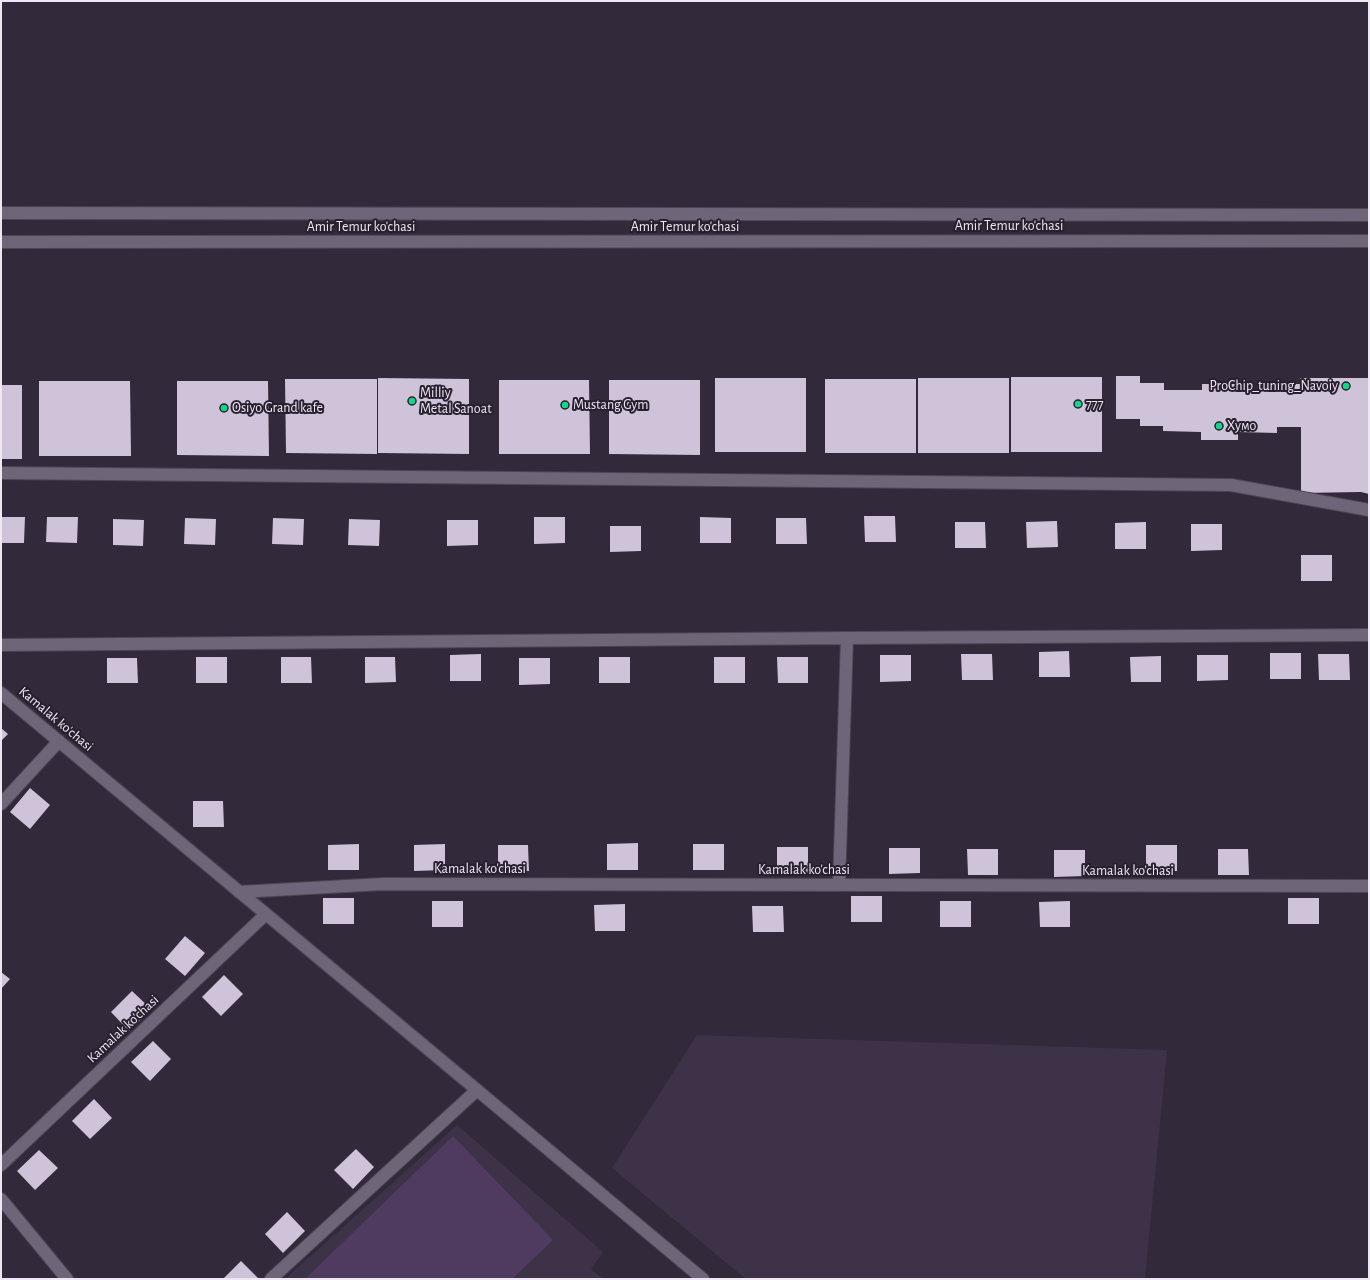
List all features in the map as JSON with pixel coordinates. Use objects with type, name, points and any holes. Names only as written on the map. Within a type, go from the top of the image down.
[{"type":"street","name":"Amir Temur ko'chasi","points":[[1,214],[1369,215]]},
{"type":"street","name":"Amir Temur ko'chasi","points":[[1,242],[1369,241]]},
{"type":"street","points":[[1,474],[1231,485],[1369,510]]},
{"type":"street","points":[[1,645],[1369,635]]},
{"type":"street","points":[[839,885],[847,638]]},
{"type":"street","name":"Kamalak ko'chasi","points":[[1,693],[702,1279]]},
{"type":"street","points":[[1,804],[59,741]]},
{"type":"street","name":"Kamalak ko'chasi","points":[[239,892],[383,884],[1369,886]]},
{"type":"street","name":"Kamalak ko'chasi","points":[[1,1165],[266,914]]},
{"type":"street","points":[[271,1279],[477,1090]]},
{"type":"street","points":[[1,1199],[67,1279]]},
{"type":"shaded area","points":[[697,1035],[1167,1050],[1145,1279],[746,1279],[612,1168]]},
{"type":"shaded area","points":[[457,1125],[603,1252],[591,1269],[603,1279],[285,1279]]},
{"type":"shaded area","points":[[453,1136],[553,1240],[512,1279],[305,1279]]},
{"type":"building","points":[[1116,376],[1140,376],[1140,383],[1164,383],[1164,390],[1202,390],[1202,384],[1239,384],[1239,391],[1277,391],[1277,384],[1300,384],[1300,378],[1369,378],[1369,494],[1361,492],[1301,493],[1301,427],[1277,427],[1277,433],[1238,432],[1238,440],[1201,440],[1201,432],[1163,431],[1163,426],[1140,426],[1140,419],[1116,419]]},
{"type":"building","points":[[1011,377],[1102,377],[1102,452],[1011,452]]},
{"type":"building","points":[[378,378],[469,379],[469,454],[378,453]]},
{"type":"building","points":[[715,378],[806,378],[806,452],[715,452]]},
{"type":"building","points":[[918,378],[1009,378],[1009,453],[918,453]]},
{"type":"building","points":[[285,379],[377,379],[377,454],[286,453]]},
{"type":"building","points":[[825,379],[916,379],[916,453],[825,453]]},
{"type":"building","points":[[499,380],[589,380],[590,454],[499,454]]},
{"type":"building","points":[[609,380],[700,380],[700,455],[609,454]]},
{"type":"building","points":[[39,381],[130,381],[131,456],[39,456]]},
{"type":"building","points":[[177,381],[268,381],[269,456],[177,455]]},
{"type":"building","points":[[1,385],[22,385],[22,459],[1,459]]},
{"type":"building","points":[[864,516],[895,516],[896,542],[865,542]]},
{"type":"building","points":[[1,517],[25,517],[24,543],[1,543]]},
{"type":"building","points":[[47,517],[78,517],[77,543],[46,542]]},
{"type":"building","points":[[534,517],[565,517],[565,543],[534,544]]},
{"type":"building","points":[[700,517],[731,518],[731,543],[700,543]]},
{"type":"building","points":[[185,518],[216,519],[215,545],[184,544]]},
{"type":"building","points":[[273,518],[304,519],[303,545],[272,544]]},
{"type":"building","points":[[776,518],[806,518],[807,544],[776,544]]},
{"type":"building","points":[[113,519],[144,520],[143,546],[113,545]]},
{"type":"building","points":[[349,519],[380,520],[379,546],[348,545]]},
{"type":"building","points":[[447,520],[478,520],[478,545],[447,546]]},
{"type":"building","points":[[1057,521],[1058,547],[1027,548],[1026,522]]},
{"type":"building","points":[[955,522],[985,522],[986,548],[955,548]]},
{"type":"building","points":[[1146,522],[1146,549],[1115,549],[1115,523]]},
{"type":"building","points":[[1191,524],[1222,524],[1222,550],[1191,551]]},
{"type":"building","points":[[610,526],[641,526],[641,551],[610,552]]},
{"type":"building","points":[[1301,555],[1332,555],[1332,581],[1301,581]]},
{"type":"building","points":[[1069,651],[1070,677],[1039,677],[1039,652]]},
{"type":"building","points":[[1270,653],[1301,653],[1301,679],[1270,679]]},
{"type":"building","points":[[481,654],[481,681],[450,681],[450,655]]},
{"type":"building","points":[[961,654],[992,654],[993,680],[962,680]]},
{"type":"building","points":[[1318,654],[1349,654],[1350,680],[1319,680]]},
{"type":"building","points":[[880,655],[911,655],[911,681],[880,682]]},
{"type":"building","points":[[1197,655],[1228,655],[1228,680],[1197,681]]},
{"type":"building","points":[[1161,656],[1161,682],[1131,682],[1130,657]]},
{"type":"building","points":[[196,657],[227,657],[227,683],[196,683]]},
{"type":"building","points":[[281,657],[311,657],[312,683],[281,683]]},
{"type":"building","points":[[365,657],[395,657],[396,682],[365,683]]},
{"type":"building","points":[[599,657],[630,657],[630,683],[599,683]]},
{"type":"building","points":[[714,657],[745,657],[745,683],[714,683]]},
{"type":"building","points":[[777,657],[808,657],[808,683],[778,683]]},
{"type":"building","points":[[107,658],[137,658],[138,683],[107,683]]},
{"type":"building","points":[[519,658],[550,658],[550,684],[519,685]]},
{"type":"building","points":[[1,728],[8,734],[1,741]]},
{"type":"building","points":[[30,788],[50,805],[30,829],[10,812]]},
{"type":"building","points":[[193,801],[223,801],[224,827],[193,827]]},
{"type":"building","points":[[638,843],[638,870],[607,870],[607,844]]},
{"type":"building","points":[[359,844],[359,870],[328,870],[328,845]]},
{"type":"building","points":[[445,844],[445,870],[414,871],[414,845]]},
{"type":"building","points":[[693,844],[724,844],[724,870],[693,870]]},
{"type":"building","points":[[498,845],[528,845],[529,871],[498,871]]},
{"type":"building","points":[[1146,845],[1177,845],[1177,871],[1146,871]]},
{"type":"building","points":[[777,847],[808,847],[808,873],[777,873]]},
{"type":"building","points":[[889,848],[920,848],[920,873],[889,874]]},
{"type":"building","points":[[967,849],[998,849],[998,875],[968,875]]},
{"type":"building","points":[[1218,849],[1248,849],[1249,875],[1218,875]]},
{"type":"building","points":[[1054,850],[1085,850],[1085,876],[1054,877]]},
{"type":"building","points":[[851,896],[882,896],[882,922],[851,922]]},
{"type":"building","points":[[323,898],[354,898],[354,924],[323,924]]},
{"type":"building","points":[[1288,898],[1319,898],[1319,924],[1288,924]]},
{"type":"building","points":[[432,901],[463,901],[463,927],[432,927]]},
{"type":"building","points":[[940,901],[971,901],[971,927],[940,927]]},
{"type":"building","points":[[1070,901],[1070,927],[1040,927],[1039,902]]},
{"type":"building","points":[[625,904],[625,931],[595,931],[594,905]]},
{"type":"building","points":[[752,906],[783,906],[784,932],[753,932]]},
{"type":"building","points":[[185,936],[205,953],[185,976],[165,959]]},
{"type":"building","points":[[1,972],[10,979],[1,989]]},
{"type":"building","points":[[224,975],[243,994],[221,1016],[202,997]]},
{"type":"building","points":[[132,991],[151,1009],[129,1031],[111,1012]]},
{"type":"building","points":[[153,1041],[171,1059],[150,1081],[131,1062]]},
{"type":"building","points":[[94,1099],[112,1118],[90,1139],[72,1121]]},
{"type":"building","points":[[356,1149],[374,1167],[353,1189],[334,1170]]},
{"type":"building","points":[[39,1150],[58,1168],[35,1190],[17,1171]]},
{"type":"building","points":[[287,1212],[305,1231],[283,1253],[265,1234]]},
{"type":"building","points":[[241,1261],[259,1279],[223,1279]]},
{"type":"place","name":"ProChip_tuning_Navoiy","points":[[1346,386]]},
{"type":"place","name":"Milliy Metal Sanoat","points":[[412,401]]},
{"type":"place","name":"777","points":[[1078,404]]},
{"type":"place","name":"Mustang Gym","points":[[565,405]]},
{"type":"place","name":"Osiyo Grand kafe","points":[[224,408]]},
{"type":"place","name":"Хумо","points":[[1219,426]]}]
